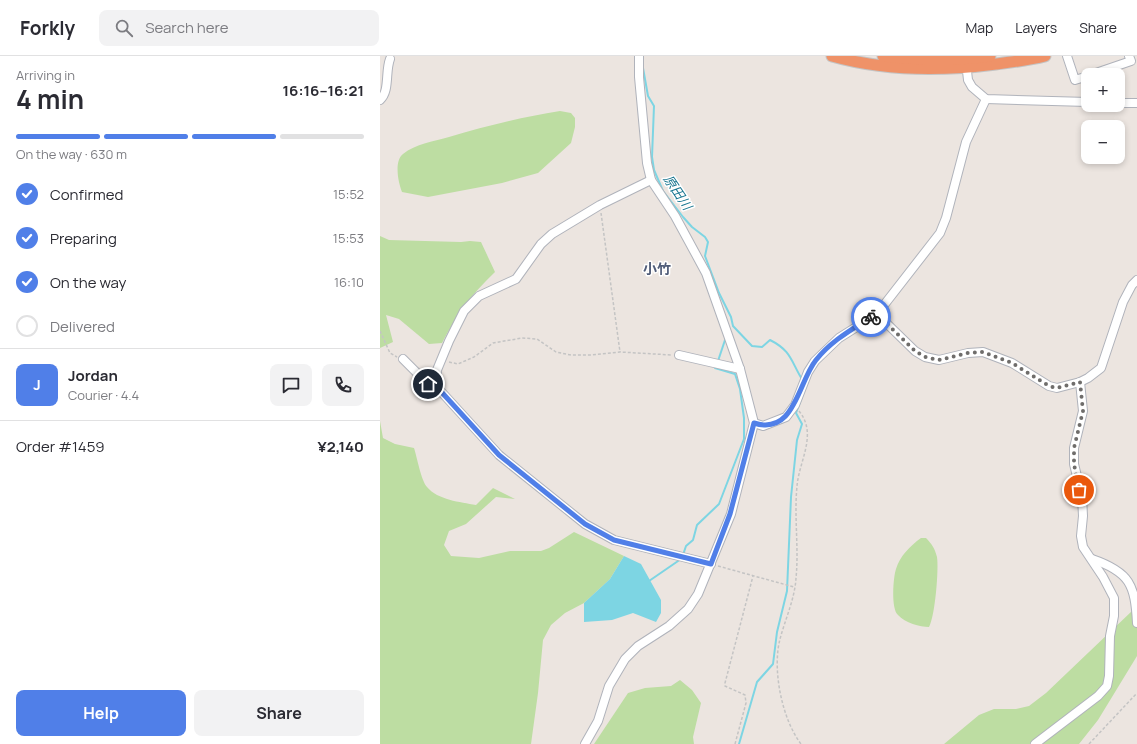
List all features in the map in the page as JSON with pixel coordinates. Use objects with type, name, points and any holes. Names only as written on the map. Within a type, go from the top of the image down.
[{"type":"highway","points":[[832,56],[873,64],[905,68],[1034,59],[1045,56]]},
{"type":"highway","points":[[883,56],[966,63],[990,56]]},
{"type":"street","points":[[585,744],[598,721],[609,686],[625,659],[638,646],[669,626],[688,609],[698,594],[730,514],[754,423],[740,369],[706,273],[675,216],[650,180],[639,77],[639,56]]},
{"type":"street","points":[[1067,56],[1075,80],[1081,78]]},
{"type":"street","points":[[1110,68],[1131,61],[1129,56]]},
{"type":"street","points":[[380,61],[392,58]]},
{"type":"street","points":[[380,100],[385,94],[387,68],[392,58]]},
{"type":"street","points":[[966,63],[968,80],[972,87],[986,99],[1081,102]]},
{"type":"street","points":[[754,423],[763,426],[786,417],[795,405],[808,372],[815,361],[839,338],[877,314],[940,233],[946,218],[966,142],[986,99]]},
{"type":"street","points":[[1125,103],[1137,103]]},
{"type":"street","points":[[436,386],[437,370],[464,311],[479,296],[516,279],[541,244],[552,234],[600,205],[650,180]]},
{"type":"street","points":[[877,314],[915,351],[925,357],[939,360],[968,353],[983,352],[1012,363],[1049,386],[1057,388],[1080,382],[1101,368],[1123,302],[1132,285],[1137,280]]},
{"type":"street","points":[[679,356],[740,369]]},
{"type":"street","points":[[403,359],[428,384],[436,386],[499,455],[585,524],[614,540],[711,564]]},
{"type":"street","points":[[1035,744],[1098,696],[1107,686],[1109,676],[1110,636],[1114,616],[1114,598],[1092,559],[1083,547],[1081,536],[1083,516],[1082,497],[1074,464],[1074,448],[1083,411],[1080,382]]},
{"type":"street","points":[[1092,559],[1109,565],[1122,573],[1132,589],[1136,604],[1137,623]]},
{"type":"path","points":[[600,205],[620,352]]},
{"type":"path","points":[[380,331],[390,353],[403,359]]},
{"type":"path","points":[[441,360],[458,364],[474,357],[492,343],[522,338],[537,340],[556,352],[571,356],[591,356],[620,352],[679,356]]},
{"type":"path","points":[[795,405],[802,415],[808,432],[797,485],[796,579],[779,641],[777,659],[784,709],[789,727],[801,744]]},
{"type":"path","points":[[711,564],[794,587]]},
{"type":"path","points":[[735,744],[746,703],[745,695],[725,686],[725,683],[753,576]]},
{"type":"path","points":[[1089,744],[1137,693]]},
{"type":"green space","points":[[560,111],[571,113],[575,118],[575,127],[571,143],[538,173],[502,183],[428,197],[402,192],[398,177],[398,161],[403,154],[413,148],[425,143],[490,126]]},
{"type":"green space","points":[[380,236],[389,240],[481,242],[495,272],[465,305],[442,343],[429,344],[399,319],[386,315],[393,342],[380,348]]},
{"type":"green space","points":[[380,421],[383,438],[395,444],[414,448],[425,484],[437,495],[450,500],[476,505],[493,488],[515,499],[496,497],[466,524],[449,531],[444,545],[451,556],[479,558],[510,551],[541,551],[549,548],[574,532],[624,556],[610,579],[584,603],[565,613],[551,625],[543,640],[531,744],[380,744]]},
{"type":"green space","points":[[921,538],[926,538],[930,542],[937,557],[936,593],[933,614],[929,627],[913,624],[901,618],[894,607],[893,593],[896,569],[906,552]]},
{"type":"green space","points":[[1137,609],[1137,656],[1098,720],[1079,744],[944,744],[979,715],[994,709],[1016,709],[1029,706],[1046,693],[1132,611]]},
{"type":"green space","points":[[680,680],[692,690],[701,703],[693,737],[694,744],[594,744],[628,693],[645,688],[671,686]]},
{"type":"water","points":[[624,556],[641,564],[661,600],[661,613],[656,622],[633,613],[612,620],[584,622],[584,603],[610,579]]},
{"type":"waterway","name":"原田川","points":[[643,68],[648,96],[654,106],[652,157],[654,170],[663,191],[683,217],[692,227],[705,237],[708,242],[705,256],[719,293],[731,317],[733,326],[752,346],[762,347],[770,340],[783,348],[803,381]]},
{"type":"waterway","points":[[718,361],[726,337]]},
{"type":"waterway","points":[[683,555],[686,546],[693,540],[697,525],[719,504],[744,439],[744,418],[740,389],[735,374],[715,368],[716,365]]},
{"type":"waterway","points":[[739,744],[757,682],[773,664],[777,632],[787,591],[791,497],[797,440],[802,424],[796,413],[806,386]]},
{"type":"waterway","points":[[649,581],[681,559]]},
{"type":"way so far","points":[[871,317],[877,314],[915,351],[925,357],[939,360],[968,353],[983,352],[1012,363],[1049,386],[1057,388],[1080,382],[1083,411],[1074,448],[1074,464],[1079,490]]},
{"type":"district","name":"小竹","points":[[657,268]]},
{"type":"route","points":[[428,384],[436,386],[499,455],[585,524],[614,540],[711,564],[730,514],[751,442],[754,423],[763,426],[786,417],[795,405],[808,372],[815,361],[839,338],[871,317]]}]
